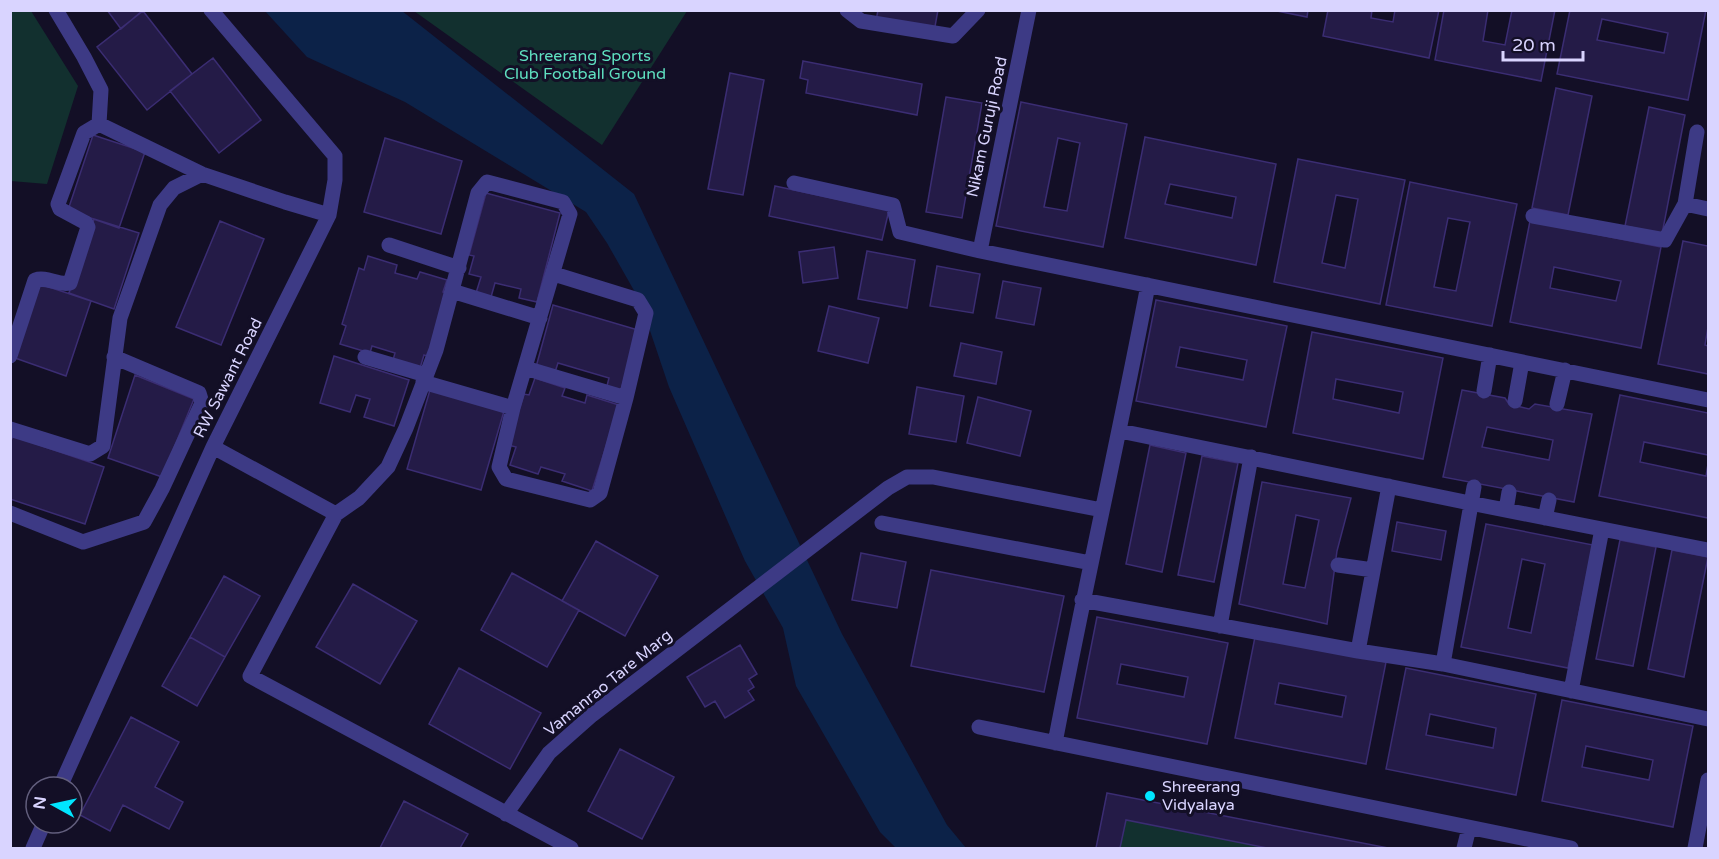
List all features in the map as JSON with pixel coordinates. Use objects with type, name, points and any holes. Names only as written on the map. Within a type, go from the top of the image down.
[{"type":"street","points":[[56,10],[101,90],[99,124]]},
{"type":"street","name":"RW Sawant Road","points":[[65,775],[213,447],[329,215],[335,180],[335,156],[211,10]]},
{"type":"street","points":[[847,10],[861,21],[953,36],[978,10]]},
{"type":"street","name":"Nikam Guruji Road","points":[[980,250],[1029,10]]},
{"type":"street","points":[[99,124],[202,174],[329,215]]},
{"type":"street","points":[[10,356],[35,280],[40,278],[65,285],[70,283],[88,227],[86,223],[60,209],[58,204],[84,133],[99,124]]},
{"type":"street","points":[[1533,216],[1665,240],[1685,204],[1697,132]]},
{"type":"street","points":[[10,429],[90,454],[103,446],[120,318],[160,205],[174,188],[202,174]]},
{"type":"street","points":[[554,274],[638,300],[646,313],[600,493],[590,500],[506,479],[499,467],[513,408],[570,214],[563,202],[487,182],[478,193],[436,351],[388,467],[359,498],[336,514],[250,676],[571,849]]},
{"type":"street","points":[[794,183],[893,205],[900,232],[1708,400]]},
{"type":"street","points":[[1685,204],[1708,209]]},
{"type":"street","points":[[389,245],[459,268]]},
{"type":"street","points":[[1055,743],[1082,600],[1120,431],[1148,285]]},
{"type":"street","points":[[452,291],[540,318]]},
{"type":"street","points":[[1484,391],[1490,355]]},
{"type":"street","points":[[10,513],[83,542],[144,522],[202,403],[199,393],[114,357]]},
{"type":"street","points":[[365,357],[513,408]]},
{"type":"street","points":[[1515,401],[1522,362]]},
{"type":"street","points":[[525,368],[626,398]]},
{"type":"street","points":[[1557,404],[1565,370]]},
{"type":"street","points":[[1120,431],[1708,550]]},
{"type":"street","points":[[213,447],[336,514]]},
{"type":"street","points":[[1220,626],[1240,548],[1251,458]]},
{"type":"street","name":"Vamanrao Tare Marg","points":[[506,814],[549,753],[592,715],[888,488],[907,477],[933,477],[1102,510]]},
{"type":"street","points":[[1358,651],[1389,486]]},
{"type":"street","points":[[1443,664],[1474,487]]},
{"type":"street","points":[[1506,510],[1509,492]]},
{"type":"street","points":[[1545,518],[1549,500]]},
{"type":"street","points":[[882,523],[1091,563]]},
{"type":"street","points":[[1571,691],[1602,530]]},
{"type":"street","points":[[1338,565],[1373,570]]},
{"type":"street","points":[[1082,600],[1358,651],[1443,664],[1708,719]]},
{"type":"street","points":[[979,727],[1571,849]]},
{"type":"street","points":[[1695,849],[1706,811],[1708,780]]},
{"type":"street","points":[[1464,849],[1469,828]]},
{"type":"street","points":[[33,849],[39,835]]},
{"type":"green space","points":[[11,10],[31,11],[78,86],[47,184],[11,181]]},
{"type":"green space","name":"Shreerang Sports Club Football Ground","points":[[414,11],[687,11],[602,145]]},
{"type":"green space","points":[[1126,820],[1267,848],[1120,848]]},
{"type":"water","points":[[265,11],[402,11],[634,194],[842,634],[947,825],[966,848],[896,848],[880,832],[796,686],[783,628],[745,561],[669,387],[640,301],[607,243],[586,212],[405,102],[307,57]]},
{"type":"building","points":[[107,10],[143,10],[121,29]]},
{"type":"building","points":[[878,10],[938,10],[934,32],[876,21]]},
{"type":"building","points":[[1272,10],[1308,10],[1307,17]]},
{"type":"building","points":[[1328,10],[1372,10],[1371,18],[1393,22],[1395,10],[1439,10],[1429,58],[1323,36]]},
{"type":"building","points":[[1444,10],[1488,10],[1483,41],[1505,45],[1512,10],[1555,10],[1541,81],[1435,60]]},
{"type":"building","points":[[1570,10],[1706,10],[1688,100],[1557,74]],"holes":[[[1602,19],[1668,33],[1664,53],[1597,40]]]},
{"type":"building","points":[[143,11],[192,74],[147,110],[97,47]]},
{"type":"building","points":[[213,58],[261,120],[219,153],[170,91]]},
{"type":"building","points":[[803,61],[922,84],[917,115],[806,93],[808,80],[800,78]]},
{"type":"building","points":[[730,73],[764,80],[743,195],[708,189]]},
{"type":"building","points":[[1556,88],[1592,96],[1568,215],[1532,208]]},
{"type":"building","points":[[946,97],[982,103],[962,218],[926,212]]},
{"type":"building","points":[[1021,102],[1127,124],[1103,247],[996,226]],"holes":[[[1058,138],[1080,143],[1067,211],[1044,207]]]},
{"type":"building","points":[[1649,107],[1685,115],[1662,234],[1625,226]]},
{"type":"building","points":[[93,135],[145,152],[119,228],[68,210]]},
{"type":"building","points":[[1145,137],[1276,164],[1256,265],[1125,238]],"holes":[[[1170,184],[1236,197],[1232,218],[1165,204]]]},
{"type":"building","points":[[385,138],[462,161],[441,234],[364,212]]},
{"type":"building","points":[[1298,159],[1405,180],[1380,304],[1274,282]],"holes":[[[1336,195],[1358,199],[1345,268],[1322,263]]]},
{"type":"building","points":[[1410,182],[1517,204],[1492,326],[1386,305]],"holes":[[[1448,218],[1470,222],[1456,291],[1434,287]]]},
{"type":"building","points":[[775,186],[889,210],[882,240],[769,216]]},
{"type":"building","points":[[486,193],[560,213],[537,302],[519,298],[521,289],[495,283],[491,297],[476,293],[481,277],[469,274],[474,256],[469,255]]},
{"type":"building","points":[[94,219],[139,233],[114,309],[69,293]]},
{"type":"building","points":[[220,221],[264,239],[221,345],[176,327]]},
{"type":"building","points":[[1530,221],[1661,247],[1641,348],[1510,322]],"holes":[[[1554,267],[1621,281],[1616,301],[1550,288]]]},
{"type":"building","points":[[1683,241],[1708,246],[1708,327],[1705,345],[1708,346],[1708,374],[1658,364]]},
{"type":"building","points":[[834,247],[838,278],[803,283],[799,252]]},
{"type":"building","points":[[867,251],[915,260],[907,308],[858,299]]},
{"type":"building","points":[[368,256],[397,265],[395,273],[417,279],[420,272],[447,280],[443,292],[449,294],[430,357],[424,355],[420,368],[393,360],[395,353],[372,346],[370,353],[340,344],[346,326],[342,324],[359,268],[364,270]]},
{"type":"building","points":[[937,266],[980,274],[973,313],[930,306]]},
{"type":"building","points":[[1003,281],[1041,288],[1034,325],[996,318]]},
{"type":"building","points":[[40,284],[91,301],[66,376],[15,358]]},
{"type":"building","points":[[1156,300],[1287,326],[1266,427],[1136,401]],"holes":[[[1180,347],[1247,360],[1243,380],[1176,367]]]},
{"type":"building","points":[[553,305],[638,330],[621,390],[607,386],[609,378],[558,363],[555,372],[536,367]]},
{"type":"building","points":[[829,306],[879,318],[868,363],[818,351]]},
{"type":"building","points":[[1312,332],[1443,358],[1423,459],[1293,433]],"holes":[[[1336,379],[1403,392],[1399,413],[1333,399]]]},
{"type":"building","points":[[961,343],[1002,352],[996,384],[954,376]]},
{"type":"building","points":[[334,356],[409,380],[394,426],[364,417],[370,399],[356,395],[350,412],[320,403]]},
{"type":"building","points":[[135,375],[194,399],[162,477],[108,458]]},
{"type":"building","points":[[535,378],[565,388],[562,396],[585,403],[587,395],[619,405],[592,491],[562,481],[565,474],[541,467],[538,474],[510,465],[516,447],[508,445],[524,394],[529,395]]},
{"type":"building","points":[[917,387],[964,396],[956,442],[909,434]]},
{"type":"building","points":[[430,390],[504,411],[481,490],[407,469]]},
{"type":"building","points":[[1462,390],[1505,398],[1509,404],[1529,409],[1535,404],[1592,414],[1574,502],[1443,477]],"holes":[[[1487,427],[1553,440],[1549,460],[1482,447]]]},
{"type":"building","points":[[1620,395],[1708,413],[1708,455],[1644,442],[1640,462],[1706,476],[1708,464],[1708,518],[1599,496]]},
{"type":"building","points":[[978,397],[1031,411],[1020,456],[967,443]]},
{"type":"building","points":[[13,436],[104,467],[85,524],[10,499],[10,443]]},
{"type":"building","points":[[1150,445],[1186,453],[1162,572],[1126,564]]},
{"type":"building","points":[[1202,456],[1238,463],[1214,582],[1178,575]]},
{"type":"building","points":[[1262,482],[1351,498],[1337,551],[1327,624],[1239,604]],"holes":[[[1296,515],[1319,520],[1305,588],[1283,584]]]},
{"type":"building","points":[[1397,522],[1446,531],[1441,560],[1392,551]]},
{"type":"building","points":[[1486,524],[1593,545],[1568,668],[1461,647]],"holes":[[[1522,559],[1545,564],[1531,633],[1508,628]]]},
{"type":"building","points":[[1620,540],[1656,547],[1633,666],[1596,659]]},
{"type":"building","points":[[596,541],[658,576],[625,636],[562,601]]},
{"type":"building","points":[[1672,550],[1708,557],[1684,677],[1648,669]]},
{"type":"building","points":[[861,553],[906,562],[897,608],[852,600]]},
{"type":"building","points":[[931,570],[1064,596],[1044,692],[911,666]]},
{"type":"building","points":[[512,573],[579,610],[547,667],[481,630]]},
{"type":"building","points":[[224,576],[260,596],[225,657],[190,637]]},
{"type":"building","points":[[353,584],[417,621],[380,684],[316,647]]},
{"type":"building","points":[[1097,617],[1228,643],[1207,744],[1077,718]],"holes":[[[1121,664],[1188,677],[1184,697],[1117,684]]]},
{"type":"building","points":[[190,637],[225,657],[197,706],[162,686]]},
{"type":"building","points":[[1255,637],[1386,662],[1366,764],[1235,738]],"holes":[[[1279,683],[1346,696],[1342,717],[1275,704]]]},
{"type":"building","points":[[740,645],[757,674],[749,679],[754,687],[748,691],[754,700],[725,718],[715,701],[705,707],[687,677]]},
{"type":"building","points":[[459,668],[541,713],[510,769],[429,724]]},
{"type":"building","points":[[1406,668],[1536,694],[1516,795],[1386,769]],"holes":[[[1430,714],[1496,728],[1493,748],[1426,735]]]},
{"type":"building","points":[[1562,700],[1693,726],[1673,827],[1542,801]],"holes":[[[1586,746],[1653,760],[1649,780],[1582,767]]]},
{"type":"building","points":[[131,717],[179,742],[155,787],[183,802],[169,829],[123,805],[110,831],[84,817],[84,807]]},
{"type":"building","points":[[620,749],[674,777],[642,839],[588,811]]},
{"type":"building","points":[[1107,793],[1388,848],[1267,848],[1126,820],[1120,848],[1096,848]]},
{"type":"building","points":[[404,801],[468,834],[460,848],[380,848]]},
{"type":"place","name":"Shreerang Vidyalaya","points":[[1150,796]]}]
